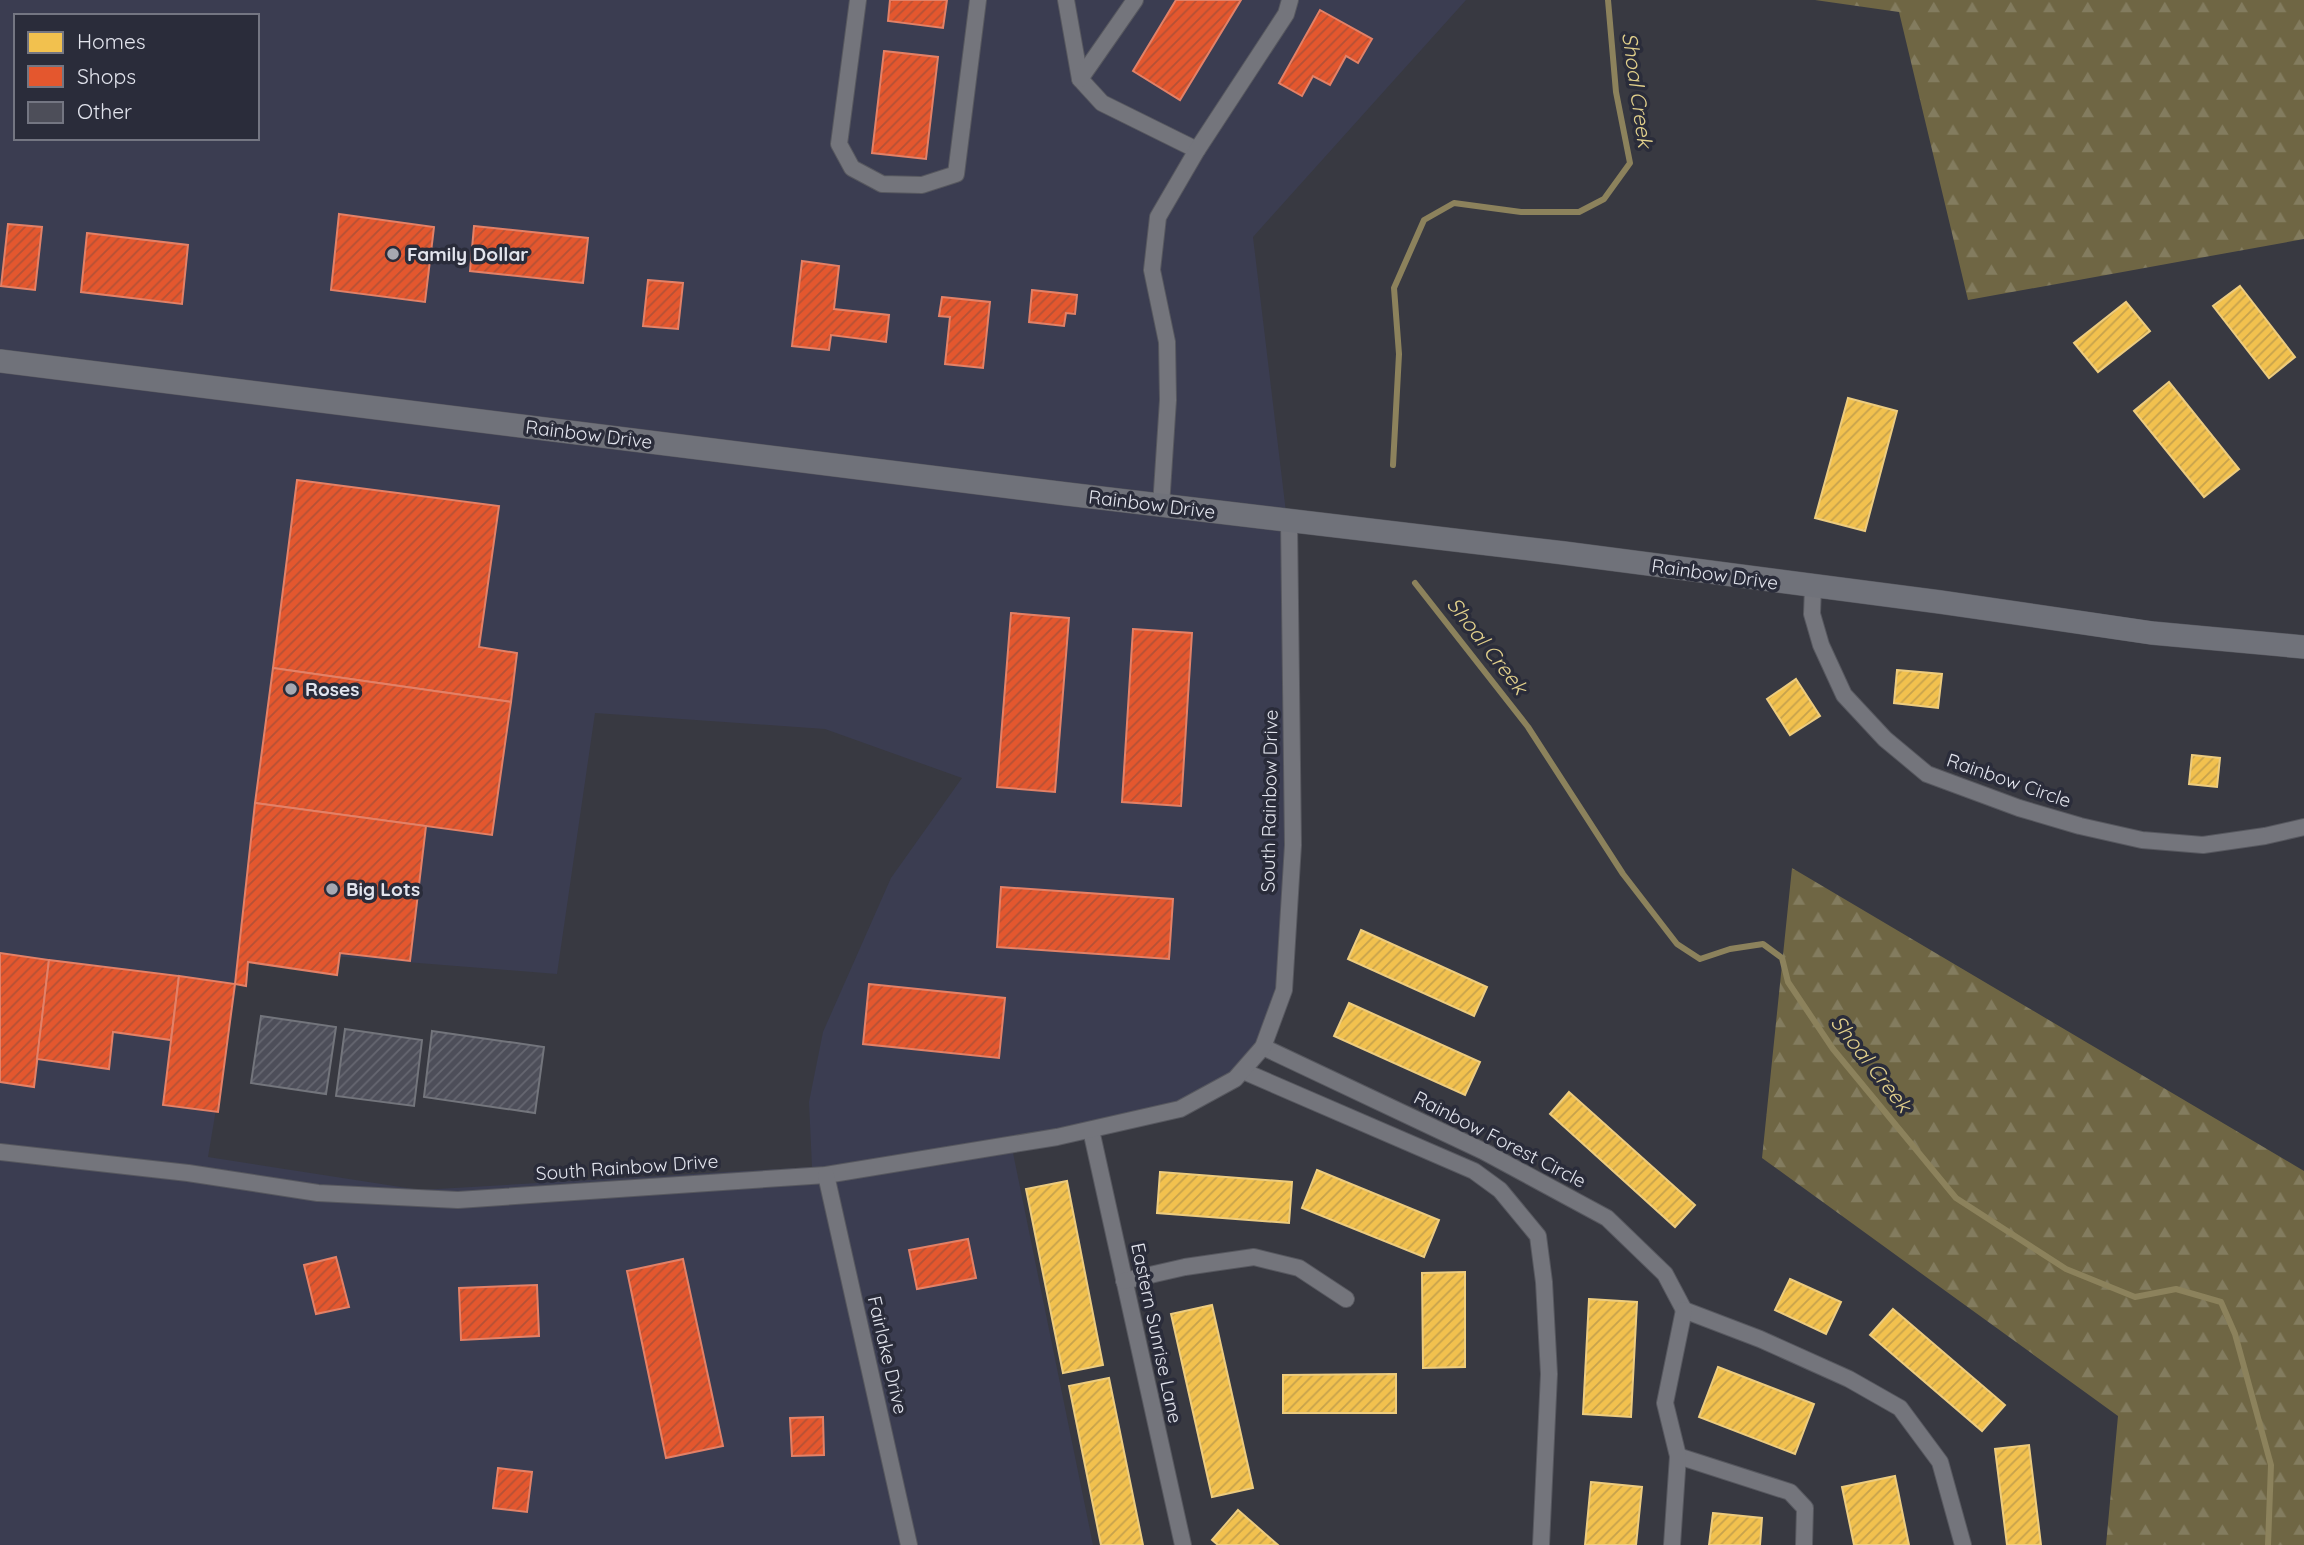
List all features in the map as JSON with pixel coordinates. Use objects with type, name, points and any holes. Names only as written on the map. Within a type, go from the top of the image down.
[{"type":"street","points":[[858,0],[839,144],[852,168],[882,184],[922,186],[956,174],[978,0]]},
{"type":"street","points":[[1066,0],[1080,79],[1102,103],[1197,150]]},
{"type":"street","points":[[1080,79],[1135,0]]},
{"type":"street","points":[[1161,506],[1168,400],[1167,342],[1152,270],[1158,217],[1197,150],[1286,14],[1290,0]]},
{"type":"street","name":"Rainbow Drive","points":[[0,360],[1161,506],[1577,555],[1940,602],[2152,633],[2304,647]]},
{"type":"street","name":"South Rainbow Drive","points":[[0,1152],[188,1173],[318,1193],[458,1200],[826,1175],[1058,1138],[1180,1109],[1235,1079],[1243,1070],[1263,1047],[1284,990],[1293,845],[1289,521]]},
{"type":"street","name":"Rainbow Circle","points":[[1813,587],[1812,614],[1818,635],[1844,695],[1885,739],[1927,774],[2019,808],[2142,840],[2203,845],[2304,827]]},
{"type":"street","name":"Rainbow Forest Circle","points":[[1263,1047],[1479,1150],[1607,1218],[1665,1274],[1684,1310]]},
{"type":"street","points":[[1243,1070],[1471,1170],[1500,1190],[1538,1236],[1544,1282],[1549,1374],[1541,1545]]},
{"type":"street","name":"Eastern Sunrise Lane","points":[[1091,1130],[1183,1545]]},
{"type":"street","name":"Fairlake Drive","points":[[826,1175],[909,1545]]},
{"type":"street","points":[[1124,1280],[1254,1256],[1299,1268],[1346,1299]]},
{"type":"street","points":[[1672,1545],[1678,1456],[1665,1404],[1684,1310],[1760,1339],[1849,1379],[1899,1408],[1940,1462],[1963,1545]]},
{"type":"street","points":[[1678,1456],[1790,1492],[1805,1508],[1804,1545]]},
{"type":"shaded area","points":[[0,0],[1466,0],[1253,237],[1288,529],[1290,950],[1263,1047],[1197,1097],[1012,1148],[1093,1545],[0,1545]],"holes":[[[595,713],[825,729],[962,778],[891,878],[823,1032],[809,1102],[812,1167],[420,1190],[208,1157],[243,949],[557,974]]]},
{"type":"green space","points":[[1815,0],[2304,0],[2304,239],[1968,300],[1899,12]]},
{"type":"green space","points":[[1792,868],[2304,1171],[2304,1545],[2106,1545],[2118,1416],[1762,1158]]},
{"type":"building: Homes","points":[[2240,286],[2295,357],[2269,378],[2213,306]]},
{"type":"building: Homes","points":[[2126,302],[2150,331],[2098,372],[2074,343]]},
{"type":"building: Homes","points":[[2169,382],[2239,469],[2204,497],[2134,411]]},
{"type":"building: Homes","points":[[1848,398],[1897,411],[1865,531],[1815,518]]},
{"type":"building: Homes","points":[[1897,670],[1942,674],[1938,708],[1894,703]]},
{"type":"building: Homes","points":[[1796,679],[1820,716],[1790,735],[1767,699]]},
{"type":"building: Homes","points":[[2192,755],[2220,758],[2217,787],[2189,784]]},
{"type":"building: Homes","points":[[1361,930],[1487,987],[1474,1016],[1348,959]]},
{"type":"building: Homes","points":[[1349,1003],[1480,1062],[1465,1095],[1334,1036]]},
{"type":"building: Homes","points":[[1569,1092],[1695,1205],[1675,1227],[1550,1114]]},
{"type":"building: Homes","points":[[1317,1170],[1439,1220],[1424,1257],[1302,1208]]},
{"type":"building: Homes","points":[[1160,1172],[1292,1182],[1289,1223],[1157,1213]]},
{"type":"building: Homes","points":[[1067,1181],[1103,1365],[1063,1373],[1026,1189]]},
{"type":"building: Homes","points":[[1465,1272],[1465,1367],[1423,1368],[1422,1273]]},
{"type":"building: Homes","points":[[1790,1279],[1841,1302],[1826,1334],[1775,1310]]},
{"type":"building: Homes","points":[[1589,1299],[1637,1302],[1631,1417],[1583,1414]]},
{"type":"building: Homes","points":[[1212,1305],[1253,1488],[1212,1497],[1171,1314]]},
{"type":"building: Homes","points":[[1893,1309],[2005,1405],[1982,1431],[1870,1335]]},
{"type":"building: Homes","points":[[1718,1367],[1814,1404],[1795,1454],[1699,1417]]},
{"type":"building: Homes","points":[[1396,1374],[1396,1413],[1283,1413],[1283,1375]]},
{"type":"building: Homes","points":[[1109,1378],[1143,1545],[1101,1545],[1069,1386]]},
{"type":"building: Homes","points":[[2029,1445],[2041,1545],[2007,1545],[1995,1449]]},
{"type":"building: Homes","points":[[1895,1476],[1909,1545],[1854,1545],[1842,1487]]},
{"type":"building: Homes","points":[[1591,1482],[1642,1487],[1636,1545],[1585,1545]]},
{"type":"building: Homes","points":[[1238,1510],[1278,1545],[1218,1545],[1212,1540]]},
{"type":"building: Homes","points":[[1713,1513],[1762,1518],[1760,1545],[1709,1545]]},
{"type":"building: Shops","points":[[890,0],[947,0],[943,28],[888,21]]},
{"type":"building: Shops","points":[[1176,0],[1241,0],[1180,100],[1133,71]]},
{"type":"building: Shops","points":[[1320,10],[1372,39],[1358,63],[1346,56],[1330,85],[1313,76],[1302,96],[1279,83]]},
{"type":"building: Shops","points":[[884,51],[938,57],[926,159],[872,153]]},
{"type":"building: Shops","points":[[339,214],[434,227],[425,302],[331,290]]},
{"type":"building: Shops","points":[[8,224],[42,227],[35,290],[1,286]]},
{"type":"building: Shops","points":[[474,226],[588,238],[583,283],[470,271]]},
{"type":"building: Shops","points":[[87,233],[188,245],[182,304],[81,292]]},
{"type":"building: Shops","points":[[802,261],[839,266],[834,309],[889,315],[886,342],[831,335],[829,350],[792,346]]},
{"type":"building: Shops","points":[[648,280],[683,283],[678,329],[643,326]]},
{"type":"building: Shops","points":[[1032,290],[1077,295],[1075,314],[1066,313],[1064,326],[1029,322]]},
{"type":"building: Shops","points":[[942,297],[990,302],[983,368],[945,364],[950,317],[939,316]]},
{"type":"building: Shops","points":[[297,480],[499,506],[479,647],[517,653],[511,702],[273,668]]},
{"type":"building: Shops","points":[[1011,613],[1069,618],[1055,792],[997,787]]},
{"type":"building: Shops","points":[[1133,629],[1192,633],[1181,806],[1122,802]]},
{"type":"building: Shops","points":[[273,668],[511,702],[492,835],[255,803]]},
{"type":"building: Shops","name":"Big Lots","points":[[255,803],[426,826],[410,961],[340,953],[337,975],[248,962],[246,986],[235,984]]},
{"type":"building: Shops","points":[[1001,887],[1173,899],[1169,959],[997,947]]},
{"type":"building: Shops","points":[[0,953],[49,960],[34,1087],[0,1082]]},
{"type":"building: Shops","points":[[49,960],[179,976],[171,1040],[113,1032],[109,1069],[37,1059]]},
{"type":"building: Shops","points":[[179,976],[235,984],[218,1112],[163,1105]]},
{"type":"building: Shops","points":[[869,984],[1005,998],[999,1058],[863,1044]]},
{"type":"building: Shops","points":[[968,1239],[976,1278],[917,1289],[909,1250]]},
{"type":"building: Shops","points":[[336,1257],[349,1307],[316,1314],[304,1265]]},
{"type":"building: Shops","points":[[683,1259],[723,1446],[666,1458],[627,1271]]},
{"type":"building: Shops","points":[[537,1285],[539,1336],[461,1340],[459,1288]]},
{"type":"building: Shops","points":[[823,1417],[824,1455],[792,1456],[790,1418]]},
{"type":"building: Shops","points":[[498,1468],[532,1472],[527,1512],[493,1508]]},
{"type":"building: Other","points":[[261,1016],[336,1027],[326,1094],[251,1083]]},
{"type":"building: Other","points":[[345,1029],[422,1040],[414,1106],[336,1096]]},
{"type":"building: Other","points":[[432,1031],[544,1047],[535,1113],[424,1097]]},
{"type":"waterway","name":"Shoal Creek","points":[[1393,465],[1399,354],[1394,288],[1424,220],[1454,203],[1521,212],[1579,212],[1604,199],[1630,163],[1616,92],[1608,0]]},
{"type":"waterway","name":"Shoal Creek","points":[[1415,583],[1528,727],[1623,874],[1677,944],[1700,959],[1730,949],[1763,944],[1782,958],[1788,982],[1833,1049],[1956,1198],[2066,1269],[2135,1297],[2176,1289],[2221,1302],[2235,1334],[2271,1465],[2268,1545]]},
{"type":"place","name":"Family Dollar","points":[[393,254]]},
{"type":"place","name":"Roses","points":[[291,689]]},
{"type":"place","name":"Big Lots","points":[[332,889]]}]
